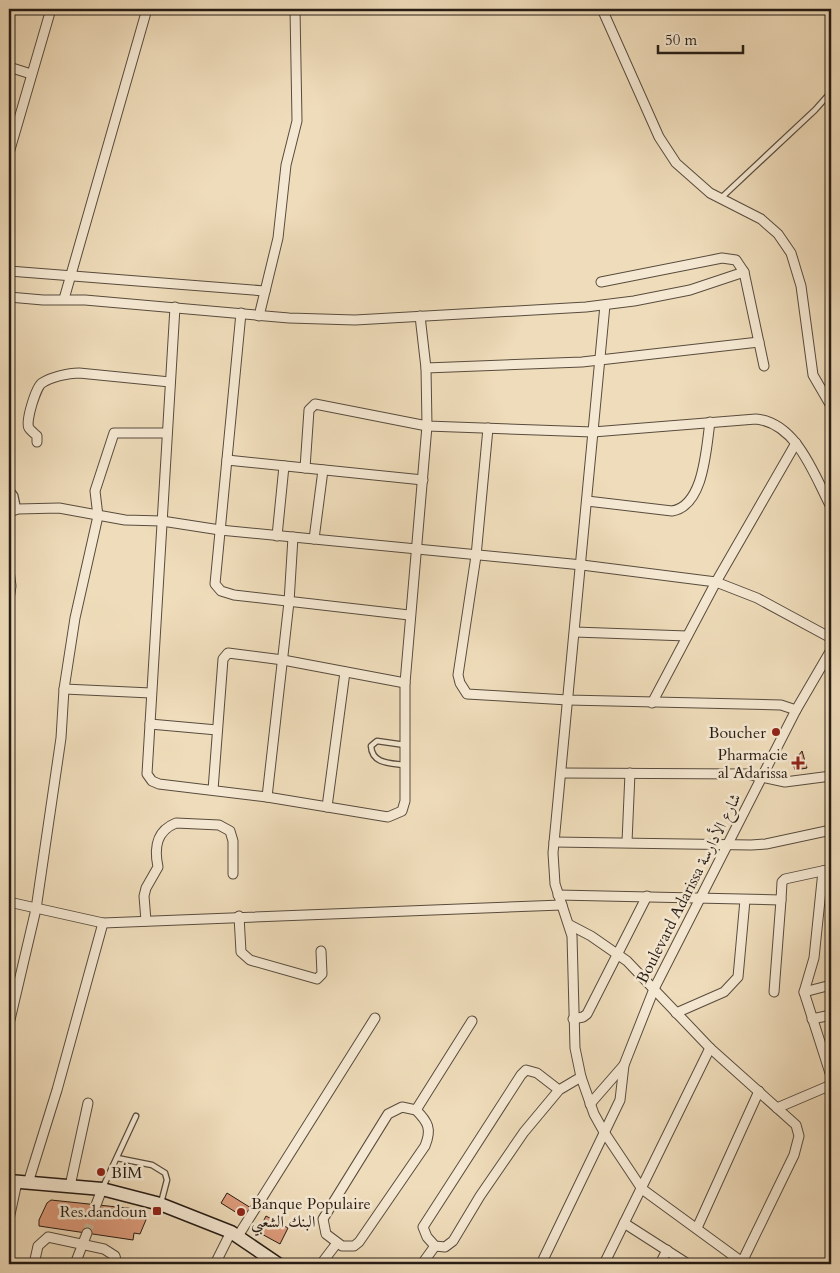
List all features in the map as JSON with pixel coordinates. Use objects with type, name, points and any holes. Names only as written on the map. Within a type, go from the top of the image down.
[{"type":"street","points":[[9,153],[51,9]]},
{"type":"street","points":[[64,299],[147,9]]},
{"type":"street","points":[[259,316],[278,238],[286,165],[297,121],[295,9]]},
{"type":"street","points":[[602,9],[666,150],[686,174],[720,199],[761,219],[778,234],[791,254],[803,293],[813,375],[831,406]]},
{"type":"street","points":[[9,67],[31,74]]},
{"type":"street","points":[[601,282],[727,258],[740,264],[744,272],[764,366]]},
{"type":"street","points":[[9,272],[265,291]]},
{"type":"street","points":[[9,297],[43,300],[64,299],[175,307],[259,316],[330,320],[605,304],[671,294],[744,272]]},
{"type":"street","points":[[570,925],[618,954],[710,1048],[796,1125],[798,1145],[744,1263],[642,1189],[604,1132],[590,1104],[581,1077],[575,1048],[570,925],[558,894],[553,863],[605,304]]},
{"type":"street","points":[[175,307],[146,770],[152,781],[159,784],[267,797],[388,817],[398,814],[405,801],[405,683],[409,615],[427,426],[426,368],[420,316]]},
{"type":"street","points":[[240,313],[214,578],[218,588],[234,596],[409,615]]},
{"type":"street","points":[[426,368],[582,362],[600,358],[759,342]]},
{"type":"street","points":[[37,442],[37,436],[28,428],[28,422],[36,391],[40,384],[46,381],[71,373],[80,373],[170,382]]},
{"type":"street","points":[[305,468],[308,413],[310,407],[315,404],[427,426],[593,432],[710,422],[762,420],[776,424],[796,443],[831,507]]},
{"type":"street","points":[[588,501],[672,512],[682,510],[690,503],[696,491],[705,462],[710,422]]},
{"type":"street","points":[[488,428],[476,556],[458,675],[463,690],[472,696],[652,703],[781,705],[796,710]]},
{"type":"street","points":[[9,1024],[36,909],[61,738],[64,689],[74,618],[98,516],[95,491],[111,436],[117,432],[167,433]]},
{"type":"street","points":[[652,703],[716,582],[796,443]]},
{"type":"street","points":[[227,460],[423,480]]},
{"type":"street","points":[[277,536],[284,466]]},
{"type":"street","points":[[314,539],[323,470]]},
{"type":"street","points":[[13,511],[59,508],[125,520],[162,520],[220,530],[582,565],[716,582],[757,598],[831,638]]},
{"type":"street","points":[[267,797],[289,602],[293,537]]},
{"type":"street","points":[[9,570],[11,586],[9,600]]},
{"type":"street","points":[[575,632],[687,636]]},
{"type":"street","name":"Boulevard Adarissa شارع الأدارسة","points":[[541,1264],[620,1100],[624,1065],[654,989],[726,844],[796,710],[831,650]]},
{"type":"street","points":[[213,790],[223,659],[226,654],[233,652],[283,660],[405,683]]},
{"type":"street","points":[[327,807],[344,672]]},
{"type":"street","points":[[64,689],[151,693]]},
{"type":"street","points":[[150,724],[218,730]]},
{"type":"street","points":[[561,772],[748,774],[785,782],[831,776]]},
{"type":"street","points":[[627,842],[630,773]]},
{"type":"street","points":[[146,921],[144,896],[146,888],[158,867],[155,850],[159,838],[170,825],[176,823],[219,825],[230,831],[233,841],[233,874]]},
{"type":"street","points":[[554,842],[766,844],[831,830]]},
{"type":"street","points":[[774,992],[782,882],[786,879],[827,870],[814,958],[804,992],[830,1072]]},
{"type":"street","points":[[558,894],[781,900]]},
{"type":"street","points":[[573,1019],[587,1014],[647,896]]},
{"type":"street","points":[[676,1013],[724,992],[738,977],[745,900]]},
{"type":"street","points":[[9,902],[103,923],[239,916],[562,905]]},
{"type":"street","points":[[239,916],[241,952],[250,960],[317,979],[322,974],[321,951]]},
{"type":"street","points":[[9,1219],[18,1182],[57,1090],[103,923]]},
{"type":"street","points":[[804,992],[831,985]]},
{"type":"street","points":[[812,1020],[831,1015]]},
{"type":"street","points":[[215,1264],[375,1018]]},
{"type":"street","points":[[416,1110],[472,1021]]},
{"type":"street","points":[[604,1264],[710,1048]]},
{"type":"street","name":"Boulevard Adarissa شارع الأدارسة","points":[[590,1104],[624,1065]]},
{"type":"street","points":[[559,1090],[533,1071],[526,1070],[520,1076],[423,1227],[427,1237],[435,1246],[445,1246],[453,1241],[505,1156],[559,1090],[581,1077]]},
{"type":"street","points":[[777,1108],[831,1085]]},
{"type":"street","points":[[697,1228],[759,1091]]},
{"type":"street","points":[[70,1186],[88,1103]]},
{"type":"street","points":[[402,1107],[416,1110],[429,1126],[430,1135],[425,1146],[359,1242],[354,1246],[337,1243],[326,1234],[322,1219],[388,1114],[402,1107]]},
{"type":"street","points":[[18,1182],[102,1189],[160,1204],[234,1234],[278,1264]]},
{"type":"street","points":[[96,1205],[102,1189]]},
{"type":"street","points":[[624,1223],[688,1264]]},
{"type":"street","points":[[75,1264],[87,1233]]},
{"type":"street","points":[[34,1264],[38,1246],[48,1237],[111,1252],[115,1256],[117,1264]]},
{"type":"street","points":[[321,1264],[337,1243]]},
{"type":"street","points":[[422,1264],[435,1246]]},
{"type":"street","points":[[660,1264],[667,1250]]},
{"type":"lane","points":[[720,199],[815,110],[831,92]]},
{"type":"lane","points":[[9,487],[15,495],[13,511]]},
{"type":"lane","points":[[404,745],[378,741],[371,746],[374,757],[378,760],[404,765]]},
{"type":"lane","points":[[102,1189],[136,1116]]},
{"type":"lane","points":[[116,1158],[152,1165],[165,1173],[167,1180],[160,1204]]},
{"type":"building","points":[[802,751],[807,768],[795,770],[793,763]]},
{"type":"building","points":[[227,1193],[251,1208],[245,1218],[221,1203]]},
{"type":"building","points":[[51,1200],[136,1209],[136,1212],[148,1215],[140,1234],[134,1233],[133,1240],[39,1226],[39,1220],[47,1203]]},
{"type":"building","points":[[266,1216],[288,1228],[280,1244],[258,1232]]},
{"type":"tunnel","points":[[87,1233],[96,1205]]},
{"type":"place","name":"Boucher","points":[[776,732]]},
{"type":"place","name":"Pharmacie al Adarissa","points":[[798,763]]},
{"type":"place","name":"BİM","points":[[101,1172]]},
{"type":"place","name":"Res.dandoun","points":[[157,1211]]},
{"type":"place","name":"Banque Populaire البنك الشعبي","points":[[241,1212]]}]
